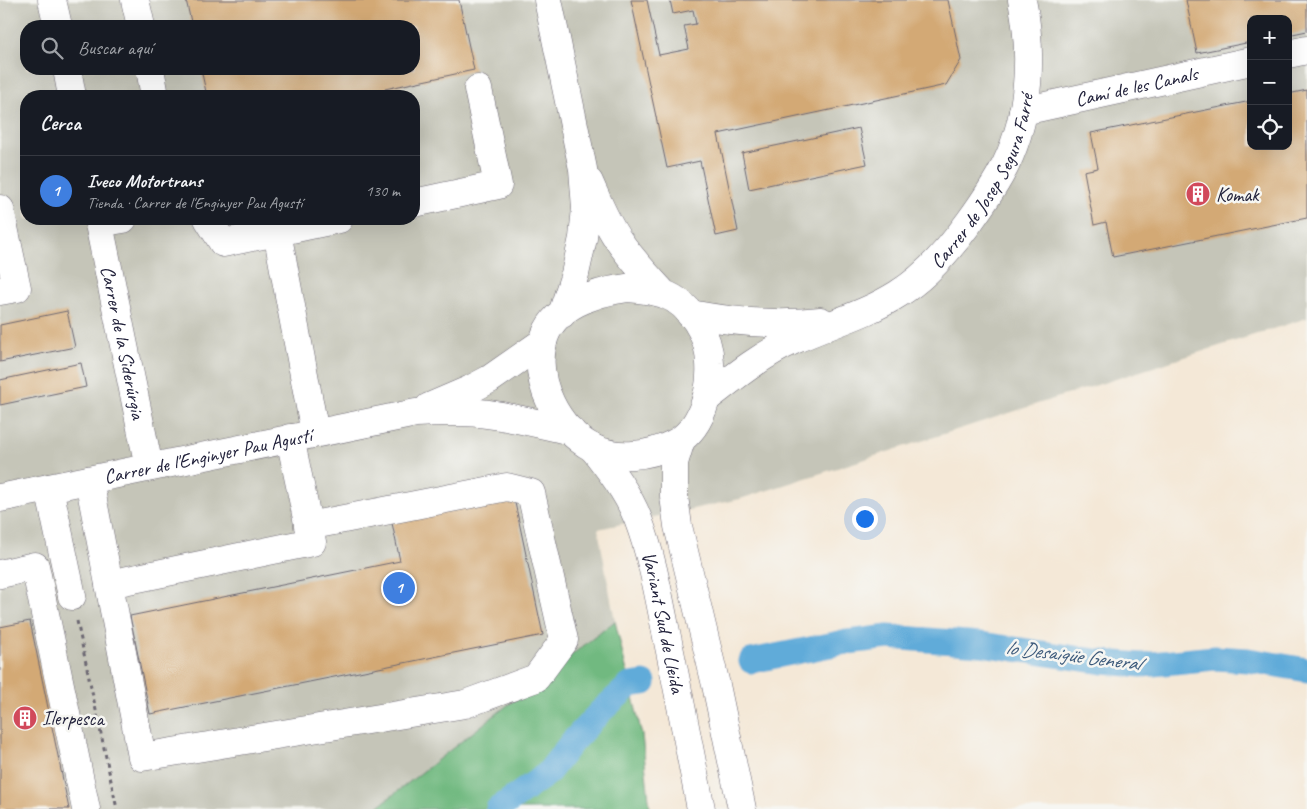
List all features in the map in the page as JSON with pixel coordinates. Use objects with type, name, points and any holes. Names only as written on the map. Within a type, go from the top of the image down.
[{"type":"main road","points":[[52,0],[57,20]]},
{"type":"main road","points":[[135,0],[140,20]]},
{"type":"main road","points":[[548,0],[583,169],[586,208],[583,238],[575,274],[562,314]]},
{"type":"main road","name":"Carrer de Josep Segura Farré","points":[[706,399],[756,360],[794,340],[855,317],[899,294],[931,268],[962,233],[996,183],[1007,161],[1023,111],[1029,58],[1022,0]]},
{"type":"main road","points":[[1292,53],[1307,50]]},
{"type":"main road","name":"Camí de les Canals","points":[[1023,111],[1247,63]]},
{"type":"main road","points":[[68,75],[71,90]]},
{"type":"main road","points":[[151,75],[154,90]]},
{"type":"main road","points":[[420,202],[498,186],[478,89]]},
{"type":"main road","points":[[583,169],[603,214],[618,240],[664,294]]},
{"type":"main road","points":[[0,209],[17,288],[0,291]]},
{"type":"main road","name":"Carrer de la Siderúrgia","points":[[108,225],[149,467]]},
{"type":"main road","points":[[212,225],[223,243],[310,225]]},
{"type":"main road","points":[[109,584],[312,542],[308,526],[302,436],[277,232]]},
{"type":"main road","points":[[627,288],[664,294],[675,300],[690,314],[701,328],[708,346],[710,381],[706,399],[690,431],[681,440],[660,450],[635,455],[612,454],[593,448],[571,432],[548,398],[542,380],[543,342],[554,322],[562,314],[582,299],[606,291],[627,288]]},
{"type":"main road","name":"Carrer de Josep Segura Farré","points":[[690,314],[720,320],[768,324],[806,323],[855,317]]},
{"type":"main road","name":"Carrer de l'Enginyer Pau Agustí","points":[[416,412],[477,386],[543,342]]},
{"type":"main road","name":"Carrer de l'Enginyer Pau Agustí","points":[[0,498],[416,412],[454,411],[480,413],[527,420],[571,432]]},
{"type":"main road","name":"Variant Sud de Lleida","points":[[681,440],[674,463],[674,496],[678,526],[716,686],[742,809]]},
{"type":"main road","name":"Variant Sud de Lleida","points":[[593,448],[614,474],[637,517],[647,549],[658,593],[701,809]]},
{"type":"main road","points":[[88,480],[142,757],[465,704],[536,678],[564,640],[531,493],[507,487],[308,526]]},
{"type":"main road","points":[[40,588],[70,589],[49,488]]},
{"type":"main road","points":[[0,574],[35,566],[86,809]]},
{"type":"main road","points":[[716,686],[735,738],[757,809]]},
{"type":"main road","points":[[678,694],[679,763],[684,809]]},
{"type":"path","points":[[70,589],[117,809]]},
{"type":"shaded area","points":[[0,0],[1307,0],[1307,318],[740,499],[598,529],[615,621],[375,809],[0,809]]},
{"type":"green space","points":[[615,621],[642,735],[650,809],[375,809]]},
{"type":"building","points":[[186,0],[459,0],[474,70],[385,90],[206,90],[202,75],[420,75],[420,20],[191,20]]},
{"type":"building","points":[[631,0],[647,0],[659,55],[689,49],[684,26],[696,24],[693,10],[673,14],[670,0],[948,0],[961,60],[946,85],[718,134],[738,231],[716,236],[700,161],[667,168]]},
{"type":"building","points":[[1186,0],[1307,0],[1307,31],[1292,34],[1292,15],[1247,15],[1247,43],[1197,53]]},
{"type":"building","name":"Komak","points":[[1307,90],[1307,218],[1113,257],[1106,222],[1094,225],[1084,171],[1098,168],[1091,133],[1247,102],[1247,150],[1292,150],[1292,93]]},
{"type":"building","points":[[859,128],[867,164],[749,189],[742,153]]},
{"type":"building","points":[[67,311],[75,347],[0,362],[0,325]]},
{"type":"building","points":[[81,363],[86,387],[0,405],[0,380]]},
{"type":"building","points":[[514,498],[543,635],[150,714],[130,616],[400,561],[392,523]]},
{"type":"building","name":"Ilerpesca","points":[[30,621],[69,809],[0,809],[0,627]]},
{"type":"waterway","name":"lo Desaigüe General","points":[[751,661],[840,643],[888,637],[981,644],[1103,662],[1142,665],[1215,658],[1248,660],[1307,670]]},
{"type":"waterway","points":[[498,809],[547,774],[572,742],[600,712],[630,685],[644,683]]},
{"type":"place","name":"Komak","points":[[1198,194]]},
{"type":"place","name":"Iveco Motortrans","points":[[399,588]]},
{"type":"place","name":"Ilerpesca","points":[[25,718]]}]
